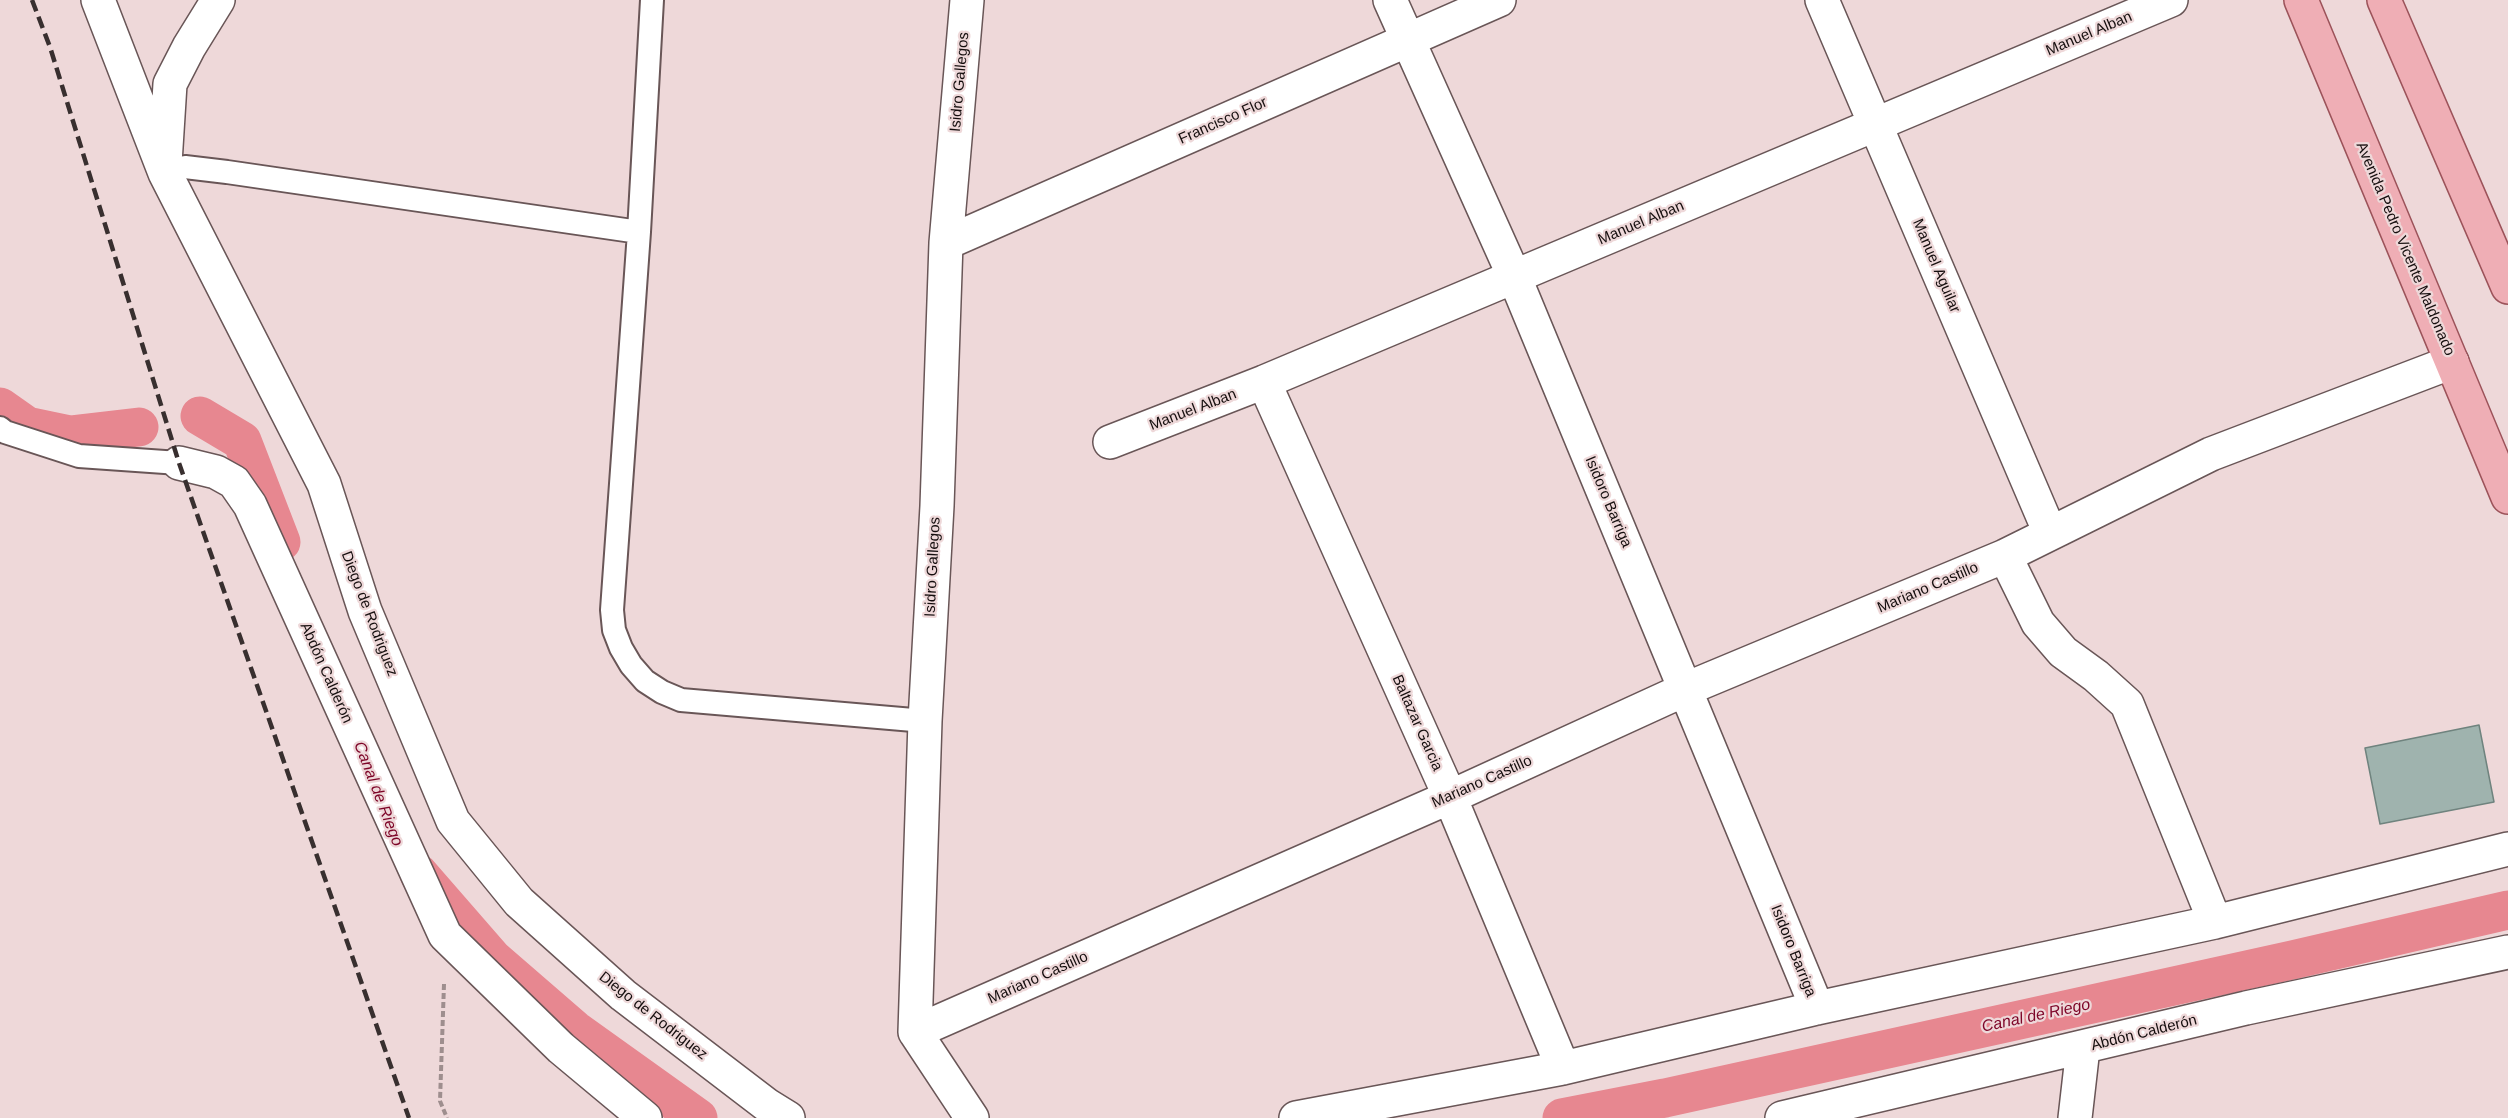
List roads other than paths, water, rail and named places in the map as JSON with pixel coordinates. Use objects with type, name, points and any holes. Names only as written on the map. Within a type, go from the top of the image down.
[{"type":"main road","name":"Avenida Pedro Vicente Maldonado","points":[[2301,0],[2508,497]]},
{"type":"main road","points":[[2384,0],[2508,287]]},
{"type":"street","name":"Diego de Rodriguez","points":[[98,0],[165,173],[324,484],[365,611],[453,821],[519,902],[623,995],[766,1105],[788,1118]]},
{"type":"street","points":[[165,173],[170,84],[189,47],[218,0]]},
{"type":"street","name":"Isidro Gallegos","points":[[915,1032],[925,721],[937,506],[946,243],[967,0]]},
{"type":"street","name":"Isidoro Barriga","points":[[1390,0],[1514,276],[1817,1008]]},
{"type":"street","name":"Francisco Flor","points":[[946,243],[1499,0]]},
{"type":"street","name":"Manuel Aguilar","points":[[1822,0],[2050,533]]},
{"type":"street","name":"Manuel Alban","points":[[1110,442],[1264,382],[2171,0]]},
{"type":"street","name":"Mariano Castillo","points":[[915,1032],[1450,797],[1686,689],[2005,556],[2211,454],[2452,362]]},
{"type":"street","name":"Baltazar Garcia","points":[[1264,382],[1450,797],[1563,1068]]},
{"type":"street","name":"Abdón Calderón","points":[[179,463],[216,472],[234,482],[250,505],[445,935],[561,1048],[645,1118]]},
{"type":"street","points":[[2005,556],[2038,623],[2063,652],[2096,676],[2127,704],[2215,922]]},
{"type":"street","points":[[1296,1118],[1563,1068],[1817,1008],[2215,922],[2508,849]]},
{"type":"street","name":"Abdón Calderón","points":[[1782,1118],[2246,1008],[2508,952]]},
{"type":"street","points":[[915,1032],[972,1118]]},
{"type":"street","points":[[2075,1118],[2083,1048]]},
{"type":"lane","points":[[652,0],[639,232],[612,610],[614,630],[631,665],[645,681],[681,700],[925,721]]},
{"type":"lane","points":[[165,173],[185,167],[227,172],[639,232]]},
{"type":"lane","points":[[0,428],[4,432],[79,456],[179,463]]},
{"type":"waterway","name":"Canal de Riego","points":[[0,407],[27,426],[70,435],[139,427]]},
{"type":"waterway","name":"Canal de Riego","points":[[200,416],[242,441],[281,542]]},
{"type":"waterway","name":"Canal de Riego","points":[[419,874],[493,959],[575,1030],[698,1118]]},
{"type":"waterway","name":"Canal de Riego","points":[[1562,1118],[1665,1098],[2508,910]]},
{"type":"railway","points":[[32,0],[50,47],[179,463],[409,1118]]}]
